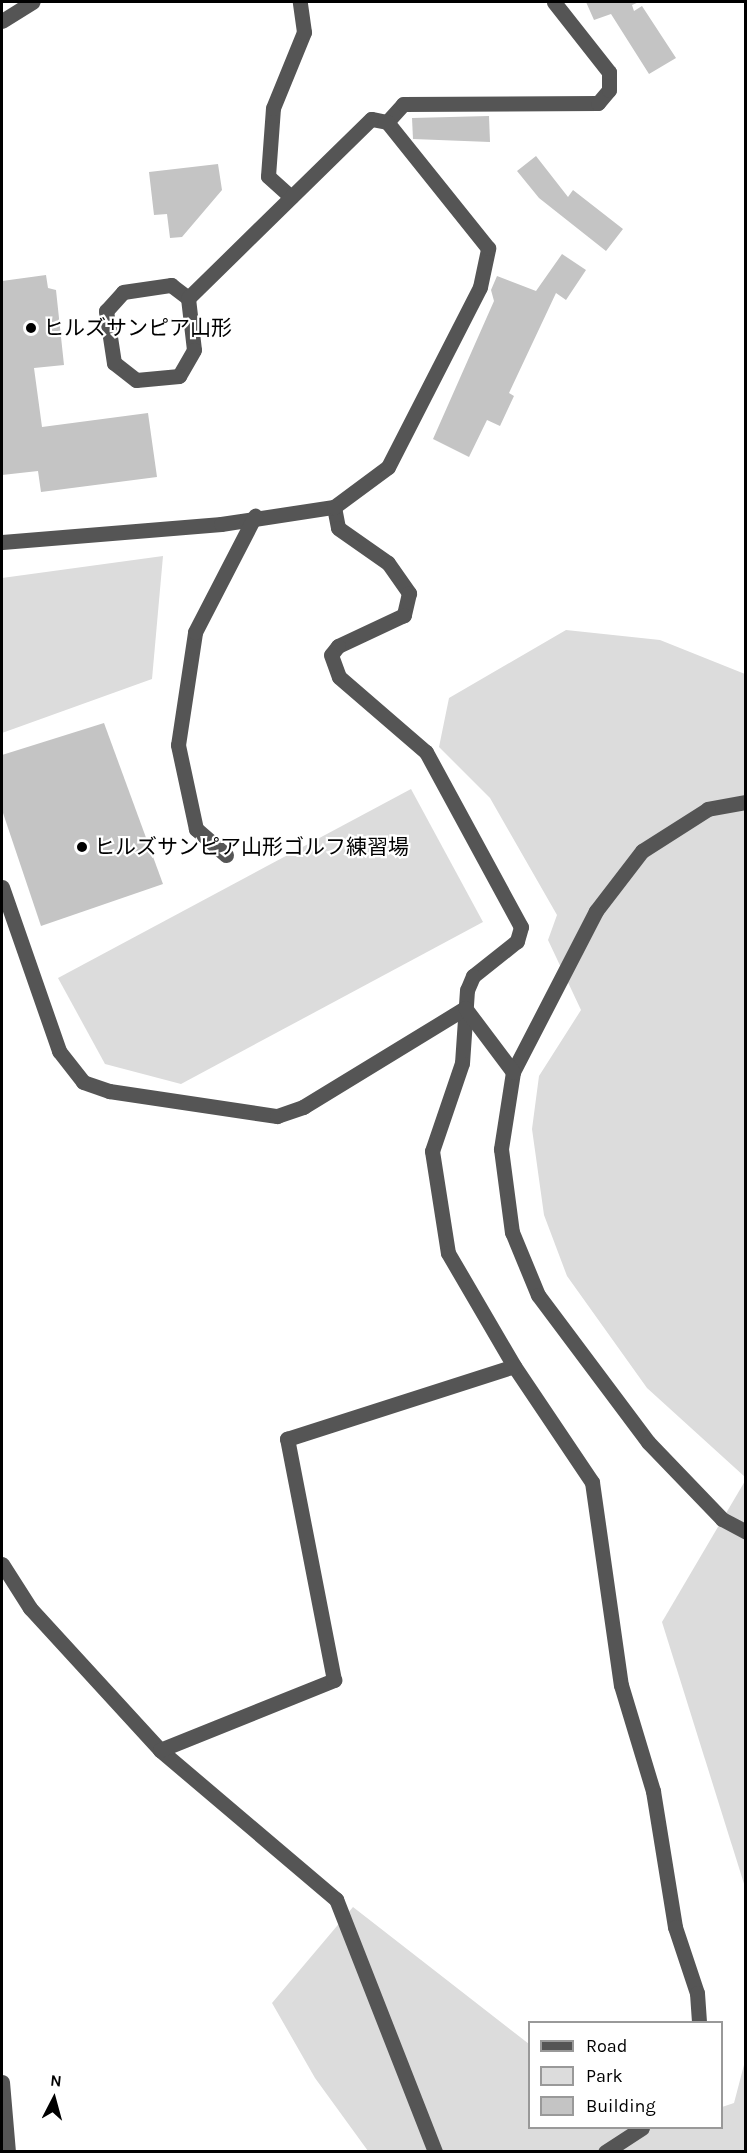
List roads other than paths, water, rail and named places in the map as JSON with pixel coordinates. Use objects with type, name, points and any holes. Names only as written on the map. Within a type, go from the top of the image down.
[{"type":"street","points":[[2,21],[32,2]]},
{"type":"street","points":[[291,197],[268,176],[273,108],[304,32],[300,2]]},
{"type":"street","points":[[387,122],[403,104],[598,103],[609,90],[609,72],[554,2]]},
{"type":"street","points":[[2,542],[334,507],[388,467],[480,287],[488,248],[387,122],[371,119],[188,298]]},
{"type":"street","points":[[171,285],[188,298],[194,350],[179,376],[136,380],[114,363],[106,311],[123,292],[171,285]]},
{"type":"street","points":[[334,507],[338,528],[388,563],[409,593],[404,615],[338,646],[332,656],[339,677],[426,752],[521,927],[518,941],[473,976],[465,1008],[462,1063],[432,1151],[448,1253],[514,1366],[592,1482],[621,1685],[653,1791],[675,1928],[697,1993],[699,2021]]},
{"type":"street","points":[[226,855],[196,829],[178,745],[195,632],[255,516]]},
{"type":"street","points":[[746,802],[708,809],[642,851],[596,911],[513,1072],[501,1149],[512,1232],[538,1294],[655,1450],[722,1519],[746,1532]]},
{"type":"street","points":[[2,886],[60,1051],[83,1082],[109,1091],[277,1116],[303,1107],[465,1008]]},
{"type":"street","points":[[465,1008],[513,1072]]},
{"type":"street","points":[[160,1750],[334,1680],[287,1439],[514,1366]]},
{"type":"street","points":[[2,1564],[30,1608],[160,1750],[336,1899],[435,2151]]},
{"type":"street","points":[[2,2082],[8,2151]]},
{"type":"street","points":[[605,2151],[639,2129]]},
{"type":"place","name":"ヒルズサンピア山形","points":[[31,328]]},
{"type":"place","name":"ヒルズサンピア山形ゴルフ練習場","points":[[82,847]]}]
